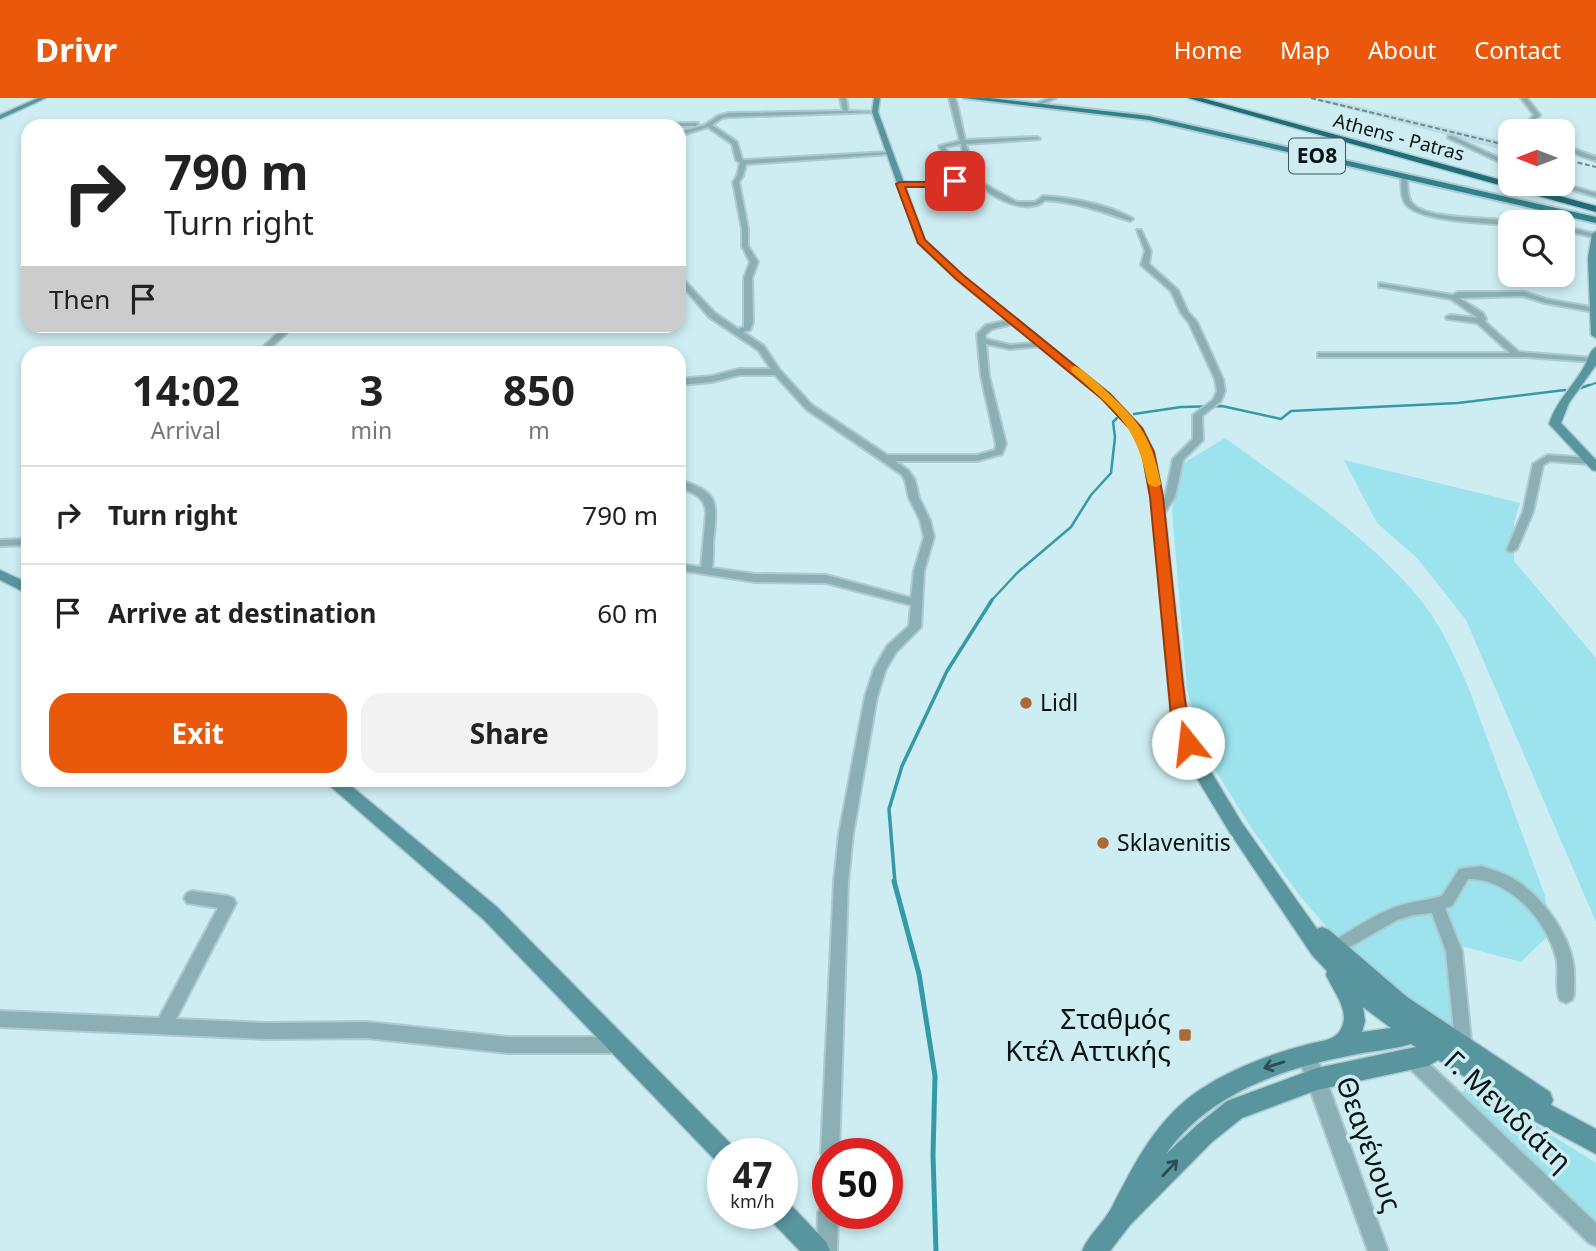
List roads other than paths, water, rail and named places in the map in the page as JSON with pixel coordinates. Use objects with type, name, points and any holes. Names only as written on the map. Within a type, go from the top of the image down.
[{"type":"highway","name":"Athens - Patras","points":[[1192,98],[1596,209]]},
{"type":"highway","name":"Athens - Patras","points":[[1209,98],[1498,173]]},
{"type":"highway","points":[[1374,153],[1435,165]]},
{"type":"highway","points":[[1575,195],[1596,203]]},
{"type":"main road","points":[[0,117],[43,98]]},
{"type":"main road","points":[[875,113],[877,98]]},
{"type":"main road","name":"ΕΟ8","points":[[968,98],[1149,118],[1596,220]]},
{"type":"main road","points":[[867,104],[875,113],[921,241],[959,277],[1106,396],[1136,428],[1148,452],[1159,513],[1179,715],[1188,743],[1208,782],[1284,897],[1368,998],[1546,1115],[1596,1142]]},
{"type":"main road","points":[[1596,235],[1592,258],[1596,335]]},
{"type":"main road","points":[[1593,464],[1555,424],[1570,391],[1595,355]]},
{"type":"main road","points":[[0,574],[21,585]]},
{"type":"main road","points":[[339,787],[490,914],[710,1138]]},
{"type":"main road","points":[[1326,949],[1353,1009],[1355,1025],[1351,1037],[1340,1046]]},
{"type":"main road","points":[[1095,1251],[1121,1216],[1218,1121],[1235,1109],[1317,1079],[1428,1055],[1428,1035]]},
{"type":"main road","points":[[1121,1216],[1136,1179],[1163,1142],[1193,1108],[1218,1089],[1249,1074],[1340,1046],[1428,1035],[1464,1050],[1596,1135]]},
{"type":"main road","points":[[796,1229],[817,1251]]},
{"type":"street","points":[[843,98],[846,112]]},
{"type":"street","points":[[952,98],[957,126],[976,178],[1011,202],[1029,205],[1037,204],[1043,198],[1057,199],[1105,208],[1130,219]]},
{"type":"street","points":[[1026,98],[1037,104],[1053,98]]},
{"type":"street","points":[[1524,98],[1537,115],[1532,119]]},
{"type":"street","points":[[686,132],[729,115],[875,113]]},
{"type":"street","points":[[686,124],[709,124],[735,143],[739,160],[743,162],[890,154]]},
{"type":"street","points":[[1450,137],[1498,159]]},
{"type":"street","points":[[900,184],[940,185],[955,181],[957,177],[942,146],[963,142],[1037,139]]},
{"type":"street","points":[[1575,151],[1596,159]]},
{"type":"street","points":[[740,331],[747,328],[749,323],[748,278],[754,262],[746,249],[746,229],[736,182],[743,162]]},
{"type":"street","points":[[1404,176],[1407,200],[1415,209],[1450,217],[1498,222]]},
{"type":"street","points":[[1575,191],[1596,195]]},
{"type":"street","points":[[1139,231],[1148,251],[1145,265],[1169,284],[1193,322],[1213,362],[1221,391],[1217,401],[1197,415],[1198,440],[1178,459],[1170,497],[1159,513]]},
{"type":"street","points":[[1575,231],[1596,235]]},
{"type":"street","points":[[1382,285],[1455,298],[1480,316],[1482,319],[1479,321]]},
{"type":"street","points":[[686,286],[706,310],[761,348],[777,372],[817,414],[888,458],[910,480],[914,498],[927,528],[929,541],[920,562],[915,627],[891,649],[877,677],[846,834],[841,882],[831,1138]]},
{"type":"street","points":[[1455,298],[1458,294],[1524,294],[1545,301],[1594,310]]},
{"type":"street","points":[[1450,317],[1479,321],[1512,351],[1523,355]]},
{"type":"street","points":[[888,458],[986,458],[999,452],[1001,444],[985,376],[981,334],[983,329],[1014,321]]},
{"type":"street","points":[[268,346],[282,333]]},
{"type":"street","points":[[983,341],[1010,347],[1043,344]]},
{"type":"street","points":[[1321,355],[1595,355]]},
{"type":"street","points":[[686,381],[712,379],[740,372],[777,372]]},
{"type":"street","points":[[1512,550],[1528,512],[1538,464],[1548,458],[1593,464]]},
{"type":"street","points":[[686,486],[705,495],[711,503],[713,519],[706,569]]},
{"type":"street","points":[[0,542],[21,542]]},
{"type":"street","points":[[686,568],[755,579],[826,579],[916,603]]},
{"type":"street","points":[[1326,949],[1392,915],[1447,901],[1464,873],[1485,872],[1524,895],[1545,919],[1564,958],[1566,995]]},
{"type":"street","points":[[164,1025],[228,903],[192,898]]},
{"type":"street","points":[[1436,904],[1454,951],[1464,1050]]},
{"type":"street","points":[[0,1018],[266,1031],[367,1030],[508,1045],[620,1045]]},
{"type":"street","name":"Θεαγένους","points":[[1307,1056],[1378,1251]]},
{"type":"street","name":"Γ. Μενιδιάτη","points":[[1411,1058],[1596,1236]]},
{"type":"street","points":[[827,1251],[828,1229]]},
{"type":"waterway","points":[[1584,387],[1596,383]]},
{"type":"waterway","points":[[1581,388],[1589,385]]},
{"type":"waterway","points":[[1134,414],[1181,407],[1222,406],[1281,419],[1291,411],[1458,403],[1565,390]]},
{"type":"waterway","points":[[990,602],[1018,572],[1071,527],[1091,495],[1111,473],[1115,437],[1113,422],[1117,418]]},
{"type":"waterway","points":[[895,883],[889,809],[902,766],[947,671],[992,600]]},
{"type":"waterway","points":[[894,881],[919,974],[935,1076],[933,1155],[936,1251]]},
{"type":"railway","points":[[1311,98],[1498,143]]},
{"type":"railway","points":[[1575,162],[1596,167]]},
{"type":"place","name":"Lidl","points":[[1026,703]]},
{"type":"place","name":"Sklavenitis","points":[[1103,843]]},
{"type":"place","name":"Σταθμός Κτέλ Αττικής","points":[[1185,1035]]}]
